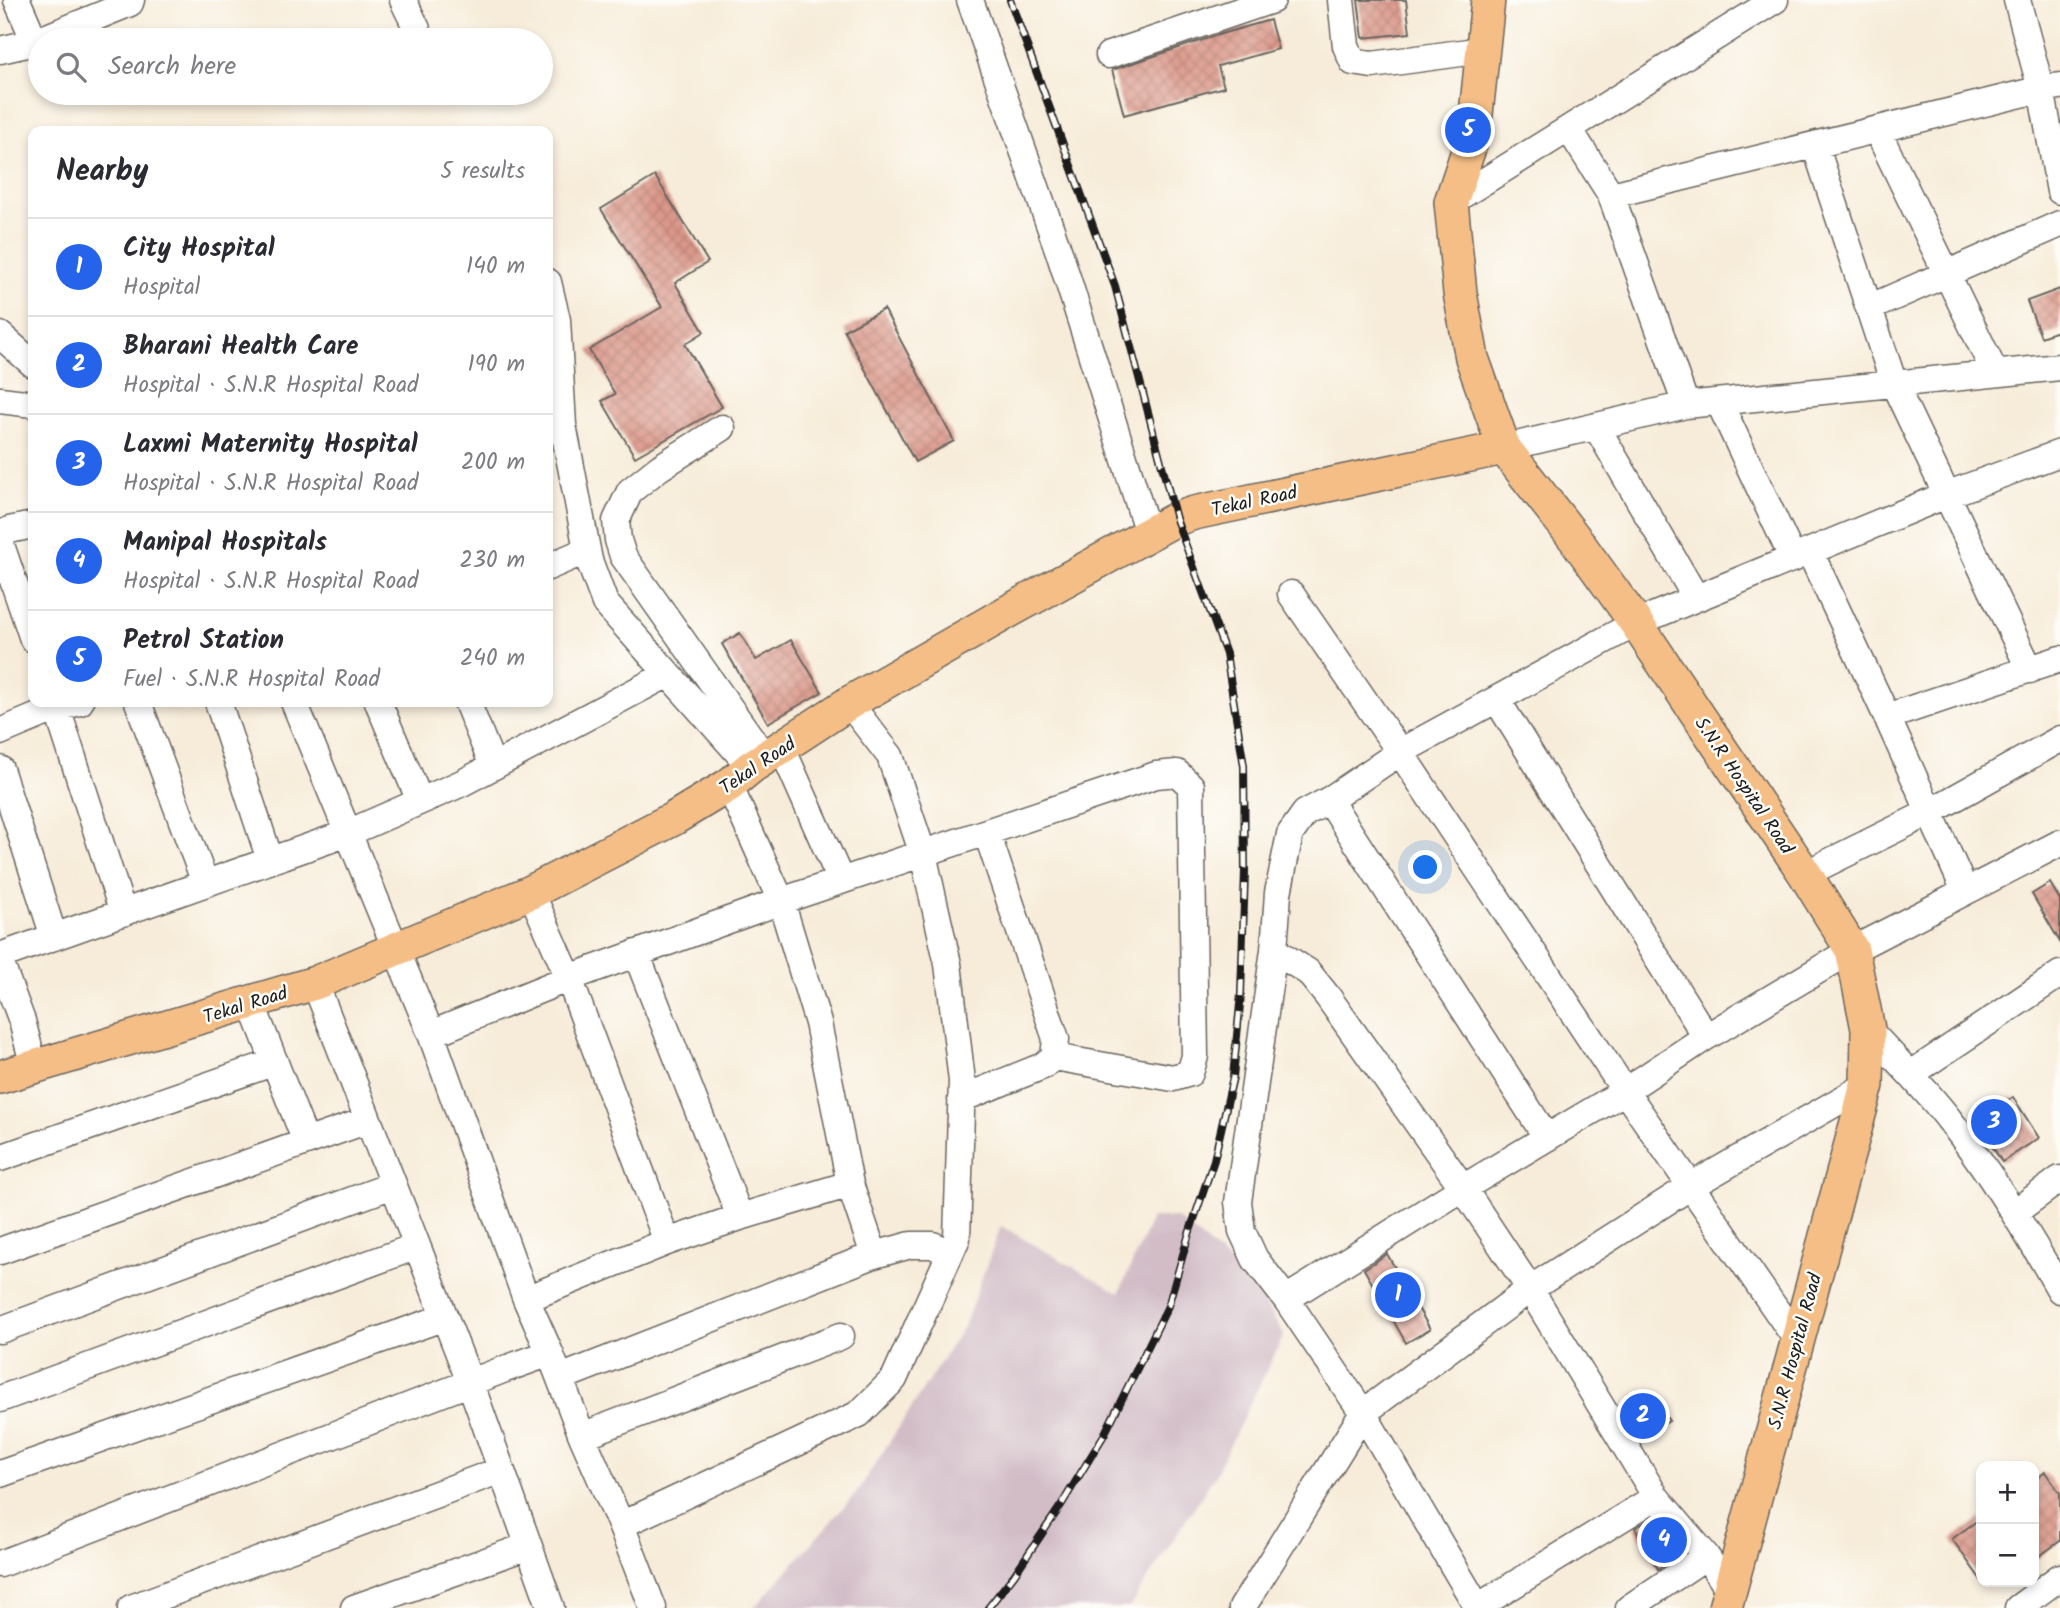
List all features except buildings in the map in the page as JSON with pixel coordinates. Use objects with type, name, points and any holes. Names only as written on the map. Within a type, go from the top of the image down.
[{"type":"main road","name":"S.N.R Hospital Road","points":[[1488,0],[1474,133],[1451,202],[1460,293],[1472,358],[1504,448],[1636,623],[1805,874],[1852,950],[1868,1029],[1867,1085],[1728,1600]]},
{"type":"main road","name":"Tekal Road","points":[[0,1077],[315,983],[531,892],[673,818],[849,704],[1148,533],[1194,513],[1504,448]]},
{"type":"street","points":[[17,0],[29,28]]},
{"type":"street","points":[[69,28],[130,3],[131,0]]},
{"type":"street","points":[[403,0],[417,28]]},
{"type":"street","points":[[970,0],[1060,255],[1148,533]]},
{"type":"street","points":[[1110,55],[1272,0]]},
{"type":"street","points":[[1341,0],[1346,46],[1353,62],[1372,65],[1483,50]]},
{"type":"street","points":[[1451,202],[1775,0]]},
{"type":"street","points":[[2017,0],[2050,88],[2060,191]]},
{"type":"street","points":[[0,50],[28,44]]},
{"type":"street","points":[[1611,195],[2050,88]]},
{"type":"street","points":[[1569,129],[1611,195],[1686,405]]},
{"type":"street","points":[[1877,130],[1995,373]]},
{"type":"street","points":[[1815,145],[1894,384],[2030,670]]},
{"type":"street","points":[[1869,308],[2060,224]]},
{"type":"street","points":[[553,306],[556,320],[556,428],[587,550],[605,603],[668,674],[757,764],[781,901],[818,1023],[850,1184],[874,1255]]},
{"type":"street","points":[[0,335],[28,360]]},
{"type":"street","points":[[1504,448],[1686,405],[2060,367]]},
{"type":"street","points":[[0,400],[28,403]]},
{"type":"street","points":[[1719,402],[1887,717],[1965,891]]},
{"type":"street","points":[[1596,426],[1696,598]]},
{"type":"street","points":[[722,428],[659,468],[630,491],[617,521],[618,540],[623,556],[757,764],[841,881]]},
{"type":"street","points":[[1656,1497],[1477,1608],[1363,1413],[1286,1299],[1255,1259],[1242,1231],[1238,1202],[1273,950],[1278,893],[1290,834],[1305,813],[1400,752],[1636,623],[1946,495],[2057,461]]},
{"type":"street","points":[[28,525],[9,530],[2,535],[1,545],[28,624]]},
{"type":"street","points":[[553,565],[587,550]]},
{"type":"street","points":[[1291,594],[1400,752],[1625,1091],[1797,1340]]},
{"type":"street","points":[[1887,717],[2060,659]]},
{"type":"street","points":[[0,956],[348,833],[493,766],[668,674]]},
{"type":"street","points":[[1497,700],[1706,1037]]},
{"type":"street","points":[[621,1525],[859,1414],[894,1378],[957,1238],[962,1081],[948,964],[923,854],[890,756],[849,704]]},
{"type":"street","points":[[0,732],[57,707]]},
{"type":"street","points":[[65,707],[123,912]]},
{"type":"street","points":[[140,707],[205,883]]},
{"type":"street","points":[[220,707],[270,860]]},
{"type":"street","points":[[296,707],[430,1034],[526,1299],[653,1608]]},
{"type":"street","points":[[380,707],[420,801]]},
{"type":"street","points":[[469,707],[493,766]]},
{"type":"street","points":[[1805,874],[1930,812],[2060,739]]},
{"type":"street","points":[[0,769],[54,937]]},
{"type":"street","points":[[430,1034],[569,978],[781,901],[987,834],[1156,775],[1177,773],[1191,786],[1195,1056],[1190,1073],[1173,1078],[1054,1057]]},
{"type":"street","points":[[1329,800],[1547,1138]]},
{"type":"street","points":[[961,1099],[1043,1066],[1054,1057],[1056,1039],[987,834]]},
{"type":"street","points":[[1286,1299],[1625,1091],[1706,1037],[1852,950],[2060,843]]},
{"type":"street","points":[[531,892],[569,978],[667,1242]]},
{"type":"street","points":[[1273,950],[1308,972],[1463,1188],[1530,1289],[1656,1497],[1706,1556],[1728,1600]]},
{"type":"street","points":[[636,953],[740,1217]]},
{"type":"street","points":[[0,962],[22,1021],[34,1067]]},
{"type":"street","points":[[1911,1074],[2060,974]]},
{"type":"street","points":[[315,983],[470,1382],[551,1608]]},
{"type":"street","points":[[251,1002],[306,1142]]},
{"type":"street","points":[[1868,1029],[1951,1121],[2015,1212],[2060,1290]]},
{"type":"street","points":[[0,1158],[275,1062]]},
{"type":"street","points":[[1242,1608],[1363,1413],[1530,1289],[1691,1186],[1867,1085]]},
{"type":"street","points":[[0,1251],[368,1119]]},
{"type":"street","points":[[2015,1212],[2060,1179]]},
{"type":"street","points":[[526,1299],[667,1242],[850,1184]]},
{"type":"street","points":[[0,1330],[393,1185]]},
{"type":"street","points":[[560,1378],[874,1255],[911,1245],[933,1245],[950,1254]]},
{"type":"street","points":[[0,1399],[417,1246]]},
{"type":"street","points":[[0,1474],[445,1317]]},
{"type":"street","points":[[582,1436],[841,1336]]},
{"type":"street","points":[[0,1564],[550,1353]]},
{"type":"street","points":[[131,1608],[501,1470]]},
{"type":"street","points":[[354,1608],[528,1546]]},
{"type":"street","points":[[1629,1608],[1706,1556]]},
{"type":"street","points":[[2018,1608],[2060,1577]]},
{"type":"shaded area","points":[[1152,1218],[1177,1218],[1252,1281],[1284,1335],[1215,1475],[1129,1608],[754,1608],[858,1491],[965,1324],[1001,1226],[1119,1293]]},
{"type":"railway","points":[[988,1608],[1060,1507],[1104,1435],[1168,1306],[1214,1160],[1233,1077],[1241,994],[1245,871],[1244,766],[1226,654],[1176,519],[1115,286],[1010,0]]},
{"type":"place","name":"Petrol Station","points":[[1468,130]]},
{"type":"place","name":"Laxmi Maternity Hospital","points":[[1994,1122]]},
{"type":"place","name":"City Hospital","points":[[1398,1295]]},
{"type":"place","name":"Bharani Health Care","points":[[1643,1416]]},
{"type":"place","name":"Manipal Hospitals","points":[[1664,1540]]}]
